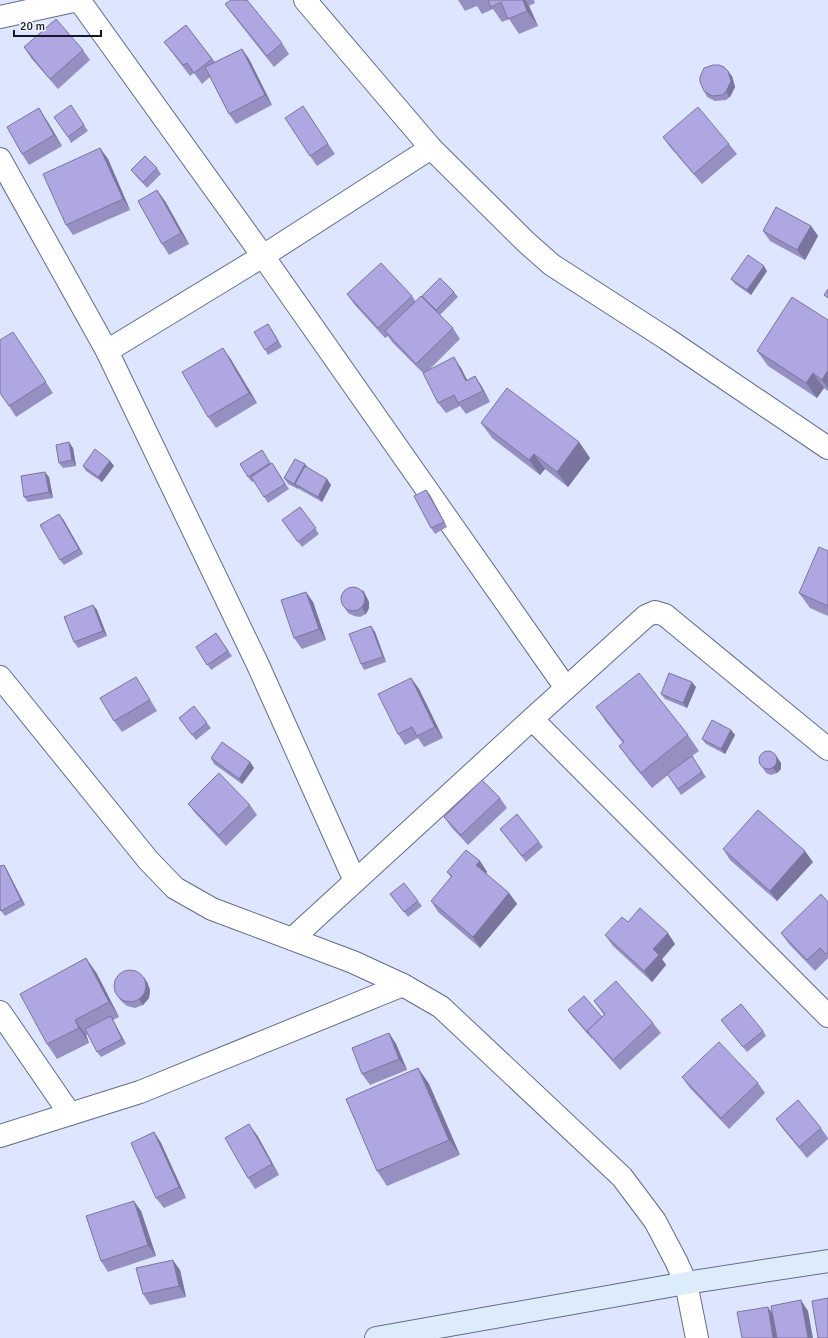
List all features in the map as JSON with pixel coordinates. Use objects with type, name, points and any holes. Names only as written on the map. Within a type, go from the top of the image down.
[{"type":"street","points":[[0,17],[78,0],[263,256],[566,688]]},
{"type":"street","points":[[305,0],[431,148],[527,243],[552,265],[667,339],[828,448]]},
{"type":"street","points":[[107,351],[263,256],[431,148]]},
{"type":"street","points":[[0,159],[107,351],[258,665],[355,881]]},
{"type":"street","points":[[292,939],[532,718],[646,616],[655,612],[665,615],[828,749]]},
{"type":"street","points":[[0,677],[148,860],[175,888],[212,909],[353,962],[404,985],[441,1007],[622,1177],[655,1221],[676,1261],[686,1283],[697,1338]]},
{"type":"street","points":[[532,718],[828,1016]]},
{"type":"street","points":[[0,1136],[140,1092],[404,985]]},
{"type":"street","points":[[0,1012],[70,1114]]},
{"type":"street","points":[[376,1338],[686,1283],[828,1261]]},
{"type":"building","points":[[231,0],[247,0],[282,43],[267,56],[225,4]]},
{"type":"building","points":[[488,0],[523,0],[527,11],[508,19],[501,2],[491,7]]},
{"type":"building","points":[[56,19],[83,50],[50,79],[24,47]]},
{"type":"building","points":[[186,25],[212,59],[194,73],[187,63],[183,65],[164,42]]},
{"type":"building","points":[[242,49],[265,95],[229,114],[205,67]]},
{"type":"building","points":[[713,65],[724,67],[728,71],[731,81],[726,92],[722,95],[712,96],[704,91],[700,82],[700,77],[704,68]]},
{"type":"building","points":[[71,105],[84,125],[68,137],[54,117]]},
{"type":"building","points":[[303,106],[328,144],[310,156],[285,118]]},
{"type":"building","points":[[698,107],[729,144],[694,174],[663,137]]},
{"type":"building","points":[[39,108],[54,135],[22,154],[7,127]]},
{"type":"building","points":[[100,148],[123,199],[66,225],[43,174]]},
{"type":"building","points":[[145,156],[157,168],[143,182],[131,170]]},
{"type":"building","points":[[157,190],[181,233],[162,244],[138,201]]},
{"type":"building","points":[[776,207],[811,226],[797,250],[763,231]]},
{"type":"building","points":[[748,255],[764,266],[747,290],[731,279]]},
{"type":"building","points":[[381,263],[412,296],[378,328],[347,294]]},
{"type":"building","points":[[440,278],[454,292],[436,310],[422,296]]},
{"type":"building","points":[[828,289],[828,298],[824,295]]},
{"type":"building","points":[[421,296],[453,328],[416,364],[385,331]]},
{"type":"building","points":[[792,297],[828,320],[828,370],[822,380],[813,373],[806,383],[757,351]]},
{"type":"building","points":[[268,324],[278,341],[265,350],[254,332]]},
{"type":"building","points":[[13,332],[46,382],[9,406],[0,393],[0,340]]},
{"type":"building","points":[[223,348],[249,393],[208,417],[182,372]]},
{"type":"building","points":[[454,357],[466,381],[475,376],[483,391],[458,403],[454,395],[438,403],[423,373]]},
{"type":"building","points":[[507,388],[579,442],[557,472],[534,454],[529,460],[481,423]]},
{"type":"building","points":[[69,442],[72,460],[59,463],[56,445]]},
{"type":"building","points":[[95,449],[110,461],[98,477],[83,466]]},
{"type":"building","points":[[262,450],[270,463],[248,477],[240,464]]},
{"type":"building","points":[[295,459],[305,464],[294,484],[284,478]]},
{"type":"building","points":[[272,463],[285,484],[264,497],[251,477]]},
{"type":"building","points":[[305,466],[327,479],[318,497],[295,484]]},
{"type":"building","points":[[45,472],[49,492],[24,497],[21,476]]},
{"type":"building","points":[[426,490],[444,522],[431,528],[414,496]]},
{"type":"building","points":[[300,507],[316,528],[298,542],[282,520]]},
{"type":"building","points":[[59,514],[79,549],[60,560],[40,525]]},
{"type":"building","points":[[819,547],[828,551],[828,606],[799,593]]},
{"type":"building","points":[[353,587],[362,590],[365,599],[362,608],[353,611],[344,608],[341,599],[344,590]]},
{"type":"building","points":[[306,592],[319,629],[294,638],[281,600]]},
{"type":"building","points":[[93,605],[103,631],[74,642],[64,617]]},
{"type":"building","points":[[371,626],[383,657],[361,664],[349,634]]},
{"type":"building","points":[[216,633],[228,651],[207,665],[196,647]]},
{"type":"building","points":[[639,673],[688,735],[641,773],[619,746],[624,742],[596,707]]},
{"type":"building","points":[[669,673],[692,682],[683,703],[661,694]]},
{"type":"building","points":[[136,677],[150,700],[114,721],[100,698]]},
{"type":"building","points":[[411,678],[435,727],[417,736],[412,727],[398,734],[378,694]]},
{"type":"building","points":[[194,706],[207,723],[192,735],[179,718]]},
{"type":"building","points":[[712,720],[731,730],[721,749],[702,739]]},
{"type":"building","points":[[222,742],[250,762],[239,779],[211,758]]},
{"type":"building","points":[[768,751],[772,752],[776,756],[776,764],[772,768],[768,769],[764,768],[760,764],[759,760],[760,756],[764,752]]},
{"type":"building","points":[[692,756],[702,772],[678,789],[667,774]]},
{"type":"building","points":[[219,773],[250,805],[219,835],[188,804]]},
{"type":"building","points":[[482,780],[500,798],[461,835],[444,817]]},
{"type":"building","points":[[758,810],[805,851],[770,891],[723,849]]},
{"type":"building","points":[[517,814],[539,842],[522,856],[500,829]]},
{"type":"building","points":[[466,850],[480,861],[476,865],[509,893],[473,937],[431,901],[452,876],[447,872]]},
{"type":"building","points":[[4,865],[21,900],[1,911],[0,866]]},
{"type":"building","points":[[404,883],[418,901],[404,912],[390,894]]},
{"type":"building","points":[[821,894],[828,902],[828,952],[826,954],[820,948],[807,960],[781,933]]},
{"type":"building","points":[[640,908],[668,933],[653,949],[659,955],[644,971],[605,935],[622,917],[628,922]]},
{"type":"building","points":[[86,958],[109,1002],[75,1020],[79,1028],[47,1044],[20,994]]},
{"type":"building","points":[[130,970],[136,971],[143,977],[146,986],[145,992],[139,999],[130,1002],[124,1001],[117,995],[114,986],[115,980],[121,973]]},
{"type":"building","points":[[616,981],[653,1023],[613,1060],[587,1031],[605,1014],[594,1001]]},
{"type":"building","points":[[584,996],[602,1017],[587,1031],[588,1033],[568,1010]]},
{"type":"building","points":[[741,1004],[763,1031],[743,1047],[721,1020]]},
{"type":"building","points":[[111,1016],[122,1039],[97,1052],[85,1029]]},
{"type":"building","points":[[389,1033],[399,1059],[362,1074],[352,1048]]},
{"type":"building","points":[[719,1042],[758,1083],[721,1118],[682,1077]]},
{"type":"building","points":[[418,1068],[449,1140],[377,1171],[346,1099]]},
{"type":"building","points":[[798,1100],[821,1128],[799,1147],[776,1119]]},
{"type":"building","points":[[249,1124],[272,1164],[248,1178],[225,1138]]},
{"type":"building","points":[[154,1132],[179,1187],[156,1198],[131,1143]]},
{"type":"building","points":[[134,1201],[148,1245],[101,1261],[86,1216]]},
{"type":"building","points":[[173,1260],[179,1286],[143,1294],[136,1268]]},
{"type":"building","points":[[828,1298],[828,1338],[818,1338],[812,1301]]},
{"type":"building","points":[[801,1300],[808,1338],[777,1338],[771,1306]]},
{"type":"building","points":[[768,1307],[773,1338],[742,1338],[737,1312]]}]
